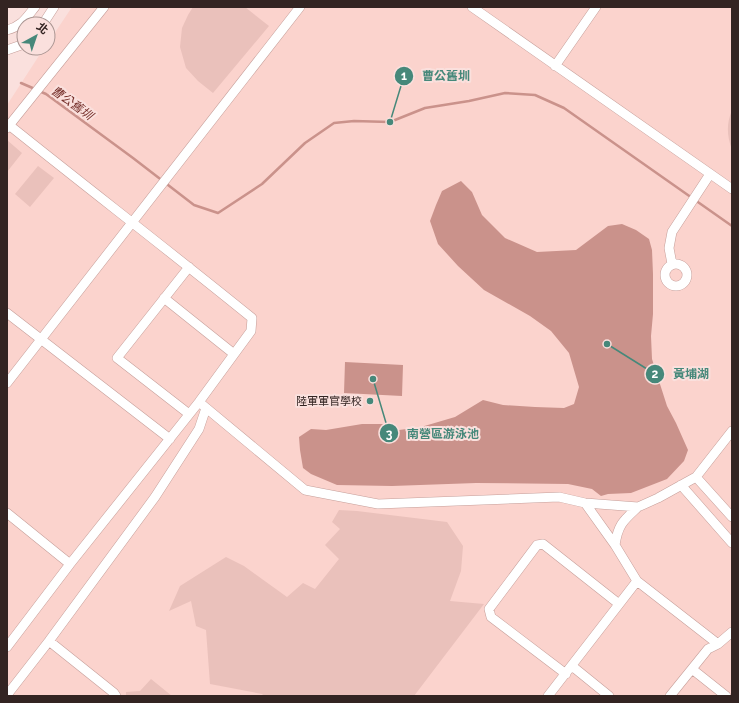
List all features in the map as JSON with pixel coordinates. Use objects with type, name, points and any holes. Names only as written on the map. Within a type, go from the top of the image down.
[{"type":"street","points":[[7,30],[22,23],[35,7]]},
{"type":"street","points":[[48,16],[54,7]]},
{"type":"street","points":[[7,647],[70,564],[170,440],[189,414],[202,405],[234,354],[251,331],[252,318],[8,126],[104,7]]},
{"type":"street","points":[[7,383],[300,7]]},
{"type":"street","points":[[472,7],[732,189]]},
{"type":"street","points":[[555,66],[596,7]]},
{"type":"street","points":[[672,264],[669,248],[672,232],[710,174]]},
{"type":"street","points":[[189,267],[117,358],[189,414]]},
{"type":"street","points":[[164,298],[234,354]]},
{"type":"street","points":[[7,312],[170,440]]},
{"type":"street","points":[[202,405],[304,490],[378,504],[559,497],[585,503],[638,507]]},
{"type":"street","points":[[7,694],[49,641],[155,496],[199,429],[202,405]]},
{"type":"street","points":[[615,544],[616,533],[622,523],[638,507],[681,486],[696,476],[732,431]]},
{"type":"street","points":[[696,476],[732,517]]},
{"type":"street","points":[[681,486],[732,543]]},
{"type":"street","points":[[585,503],[615,544],[637,581],[718,644]]},
{"type":"street","points":[[7,513],[70,564]]},
{"type":"street","points":[[609,696],[491,617],[489,609],[536,545],[543,544],[619,604]]},
{"type":"street","points":[[548,696],[637,581]]},
{"type":"street","points":[[670,696],[708,649],[718,644],[732,632]]},
{"type":"street","points":[[49,641],[116,696]]},
{"type":"street","points":[[692,669],[726,696]]},
{"type":"shaded area","name":"陸軍軍官學校","points":[[72,7],[732,7],[732,696],[7,696],[7,105],[39,56],[56,56],[56,31]]},
{"type":"shaded area","points":[[193,7],[245,7],[269,26],[213,93],[198,81],[186,68],[180,47],[182,28]]},
{"type":"shaded area","points":[[732,110],[732,150],[728,130]]},
{"type":"shaded area","points":[[7,140],[22,153],[7,172]]},
{"type":"shaded area","points":[[38,166],[54,178],[30,207],[15,194]]},
{"type":"shaded area","points":[[461,181],[472,192],[482,215],[505,238],[537,252],[576,250],[608,226],[622,224],[636,230],[649,239],[652,250],[653,274],[653,314],[651,336],[652,359],[667,406],[688,450],[684,461],[667,479],[631,493],[608,494],[601,496],[592,489],[568,484],[476,483],[392,486],[337,485],[311,474],[303,468],[299,437],[311,429],[326,430],[362,424],[386,424],[399,430],[421,427],[455,417],[483,400],[503,405],[535,407],[564,408],[574,404],[579,387],[569,353],[551,331],[530,316],[484,290],[458,266],[438,244],[430,221],[442,191]]},
{"type":"shaded area","points":[[345,362],[403,365],[402,396],[344,393]]},
{"type":"shaded area","points":[[339,510],[447,522],[463,546],[461,571],[450,601],[484,604],[414,696],[264,696],[262,694],[210,684],[206,630],[196,626],[191,601],[169,611],[180,586],[226,557],[244,566],[287,597],[303,583],[315,589],[339,559],[325,545],[340,529],[332,522]]},
{"type":"shaded area","points":[[151,679],[172,696],[126,696],[126,692],[140,691]]},
{"type":"waterway","name":"曹公舊圳","points":[[21,83],[35,89]]},
{"type":"waterway","name":"曹公舊圳","points":[[39,91],[46,94],[194,205],[218,213],[262,184],[305,143],[334,123],[354,121],[390,122],[425,108],[469,101],[505,93],[535,95],[564,108],[732,226]]},
{"type":"place","name":"曹公舊圳","points":[[390,122]]},
{"type":"place","name":"黃埔湖","points":[[607,344]]},
{"type":"place","name":"南營區游泳池","points":[[373,379]]},
{"type":"place","name":"陸軍軍官學校","points":[[370,401]]}]
